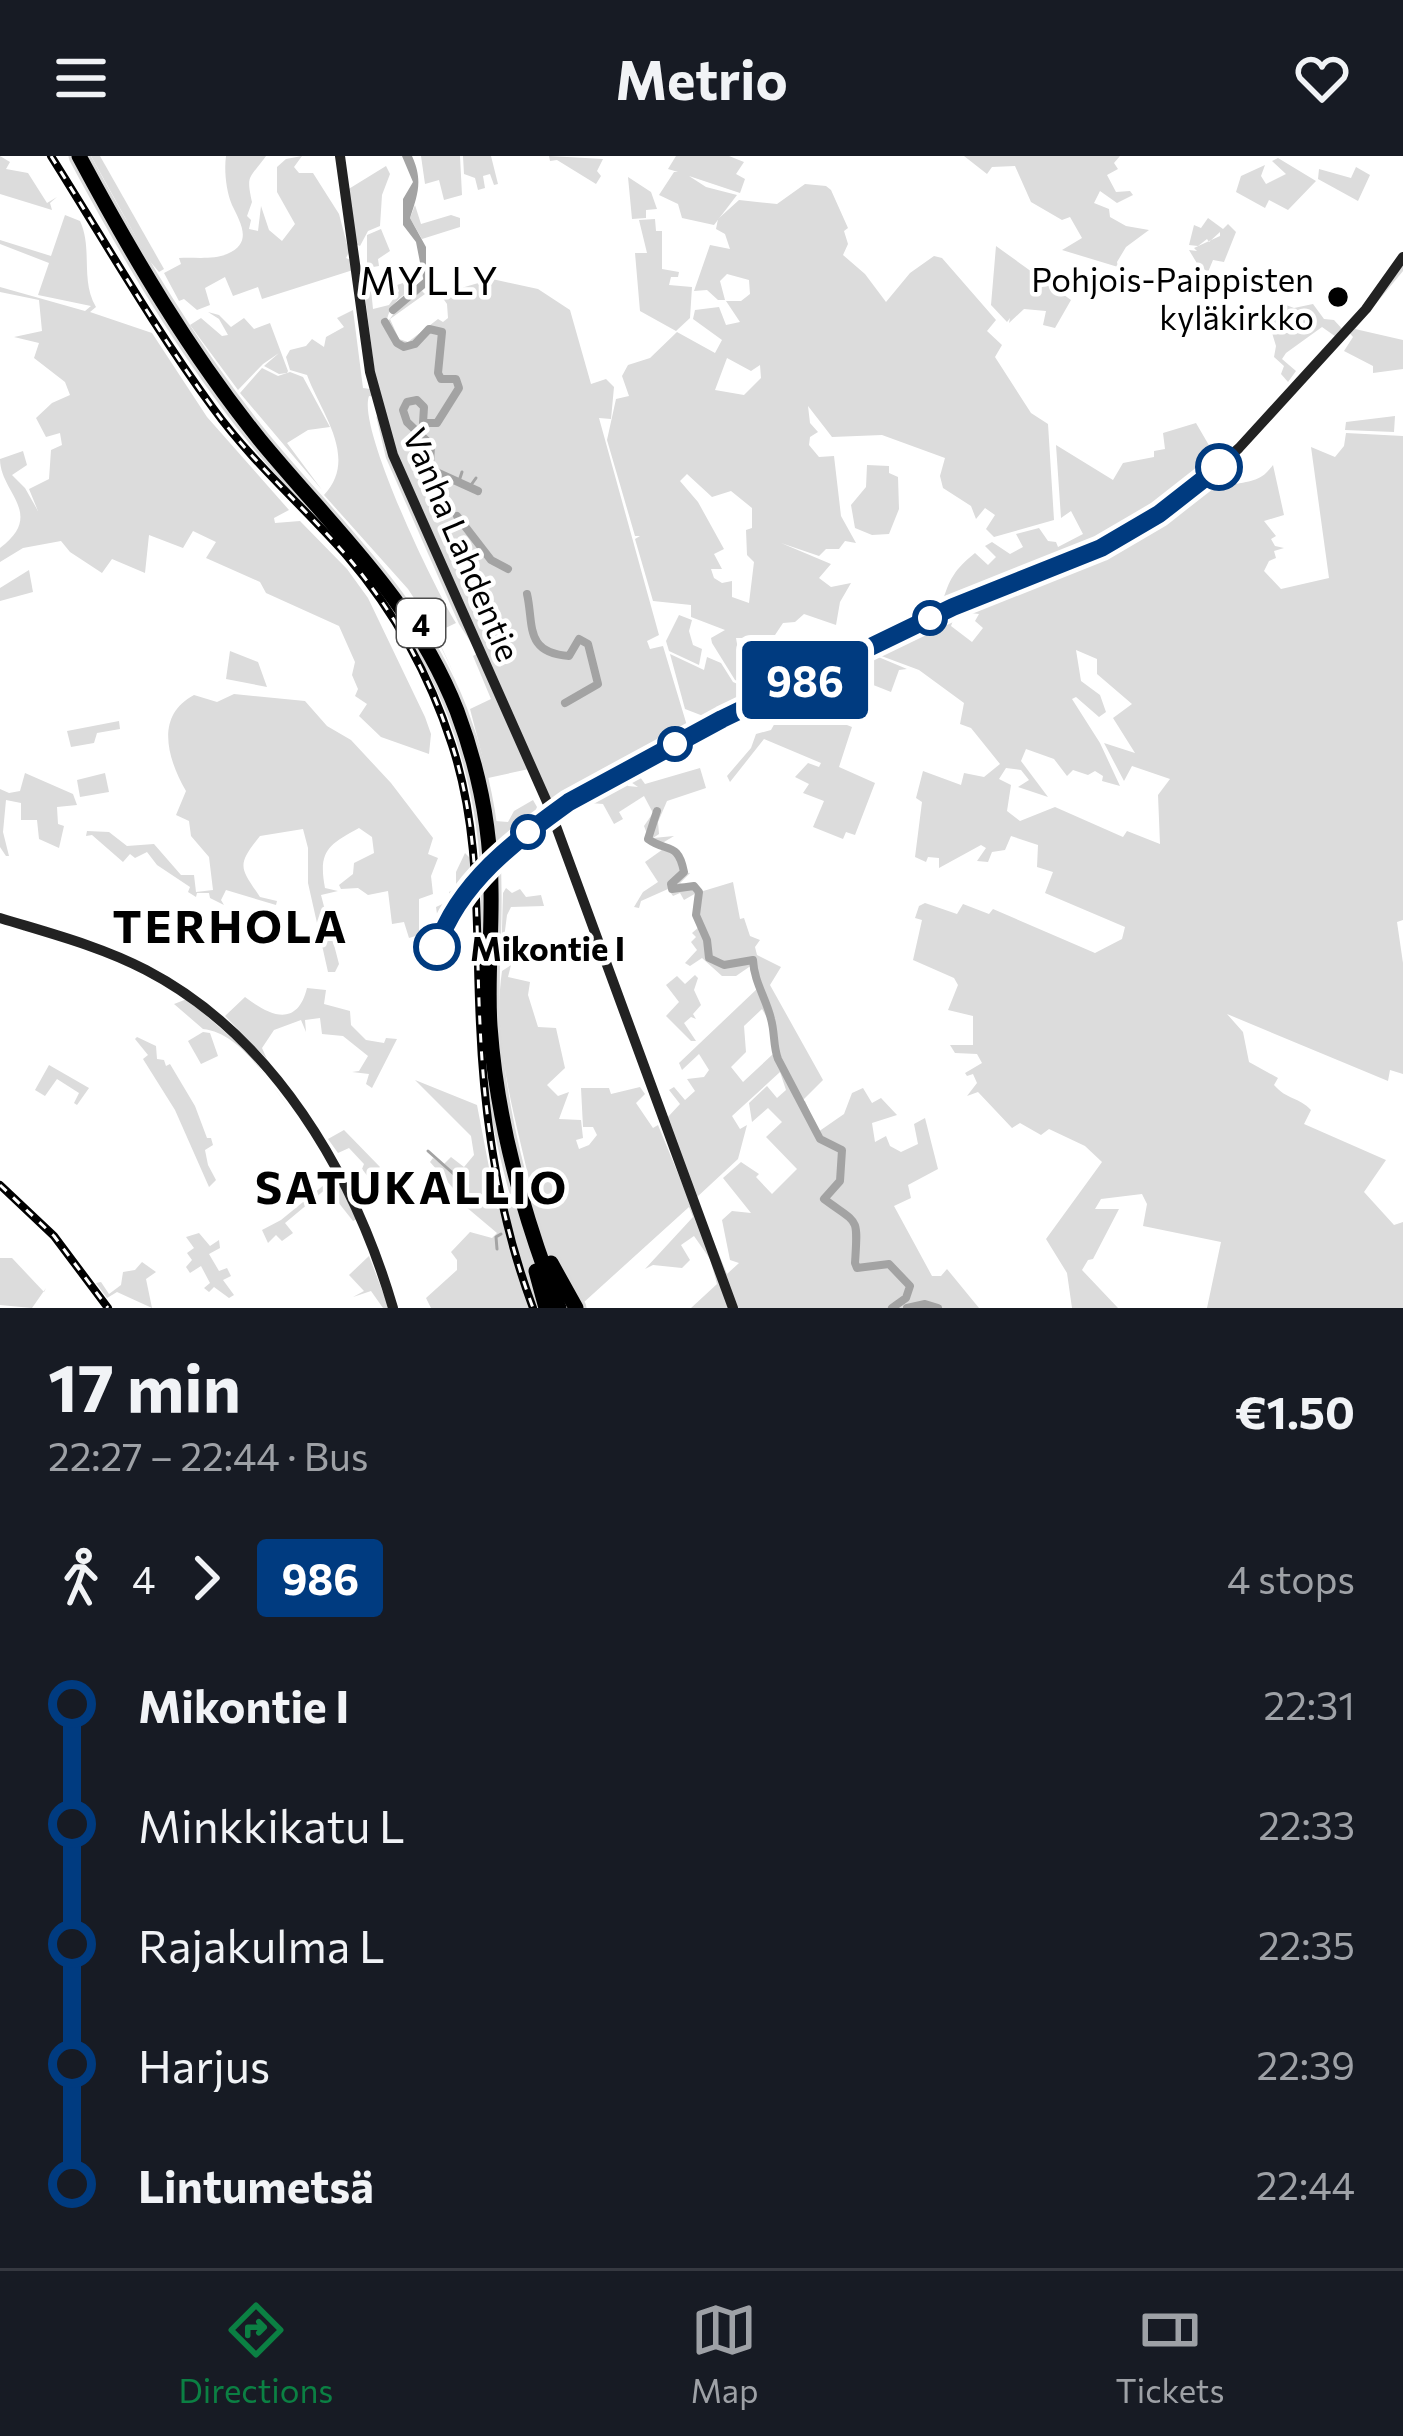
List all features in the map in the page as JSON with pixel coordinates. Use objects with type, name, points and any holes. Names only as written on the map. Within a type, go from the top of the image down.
[{"type":"highway","name":"4","points":[[83,156],[157,293],[214,379],[373,567],[426,645],[469,746],[494,862],[490,1032],[499,1100],[527,1206],[562,1308]]},
{"type":"highway","name":"4","points":[[527,1206],[562,1308]]},
{"type":"highway","points":[[527,1206],[546,1308]]},
{"type":"highway","points":[[541,1238],[576,1308]]},
{"type":"main road","name":"Vanha Lahdentie","points":[[340,156],[370,371],[392,455],[552,814],[733,1308]]},
{"type":"main road","points":[[552,814],[691,736],[953,607],[1071,562],[1145,524],[1239,448],[1375,298],[1403,257]]},
{"type":"main road","points":[[0,918],[142,968],[188,995],[235,1034],[277,1080],[326,1152],[362,1222],[392,1308]]},
{"type":"shaded area","points":[[0,156],[10,162],[6,169],[28,173],[47,203],[57,197],[50,203],[52,210],[0,194]]},
{"type":"shaded area","points":[[91,156],[100,156],[164,269],[159,272],[148,259]]},
{"type":"shaded area","points":[[226,156],[266,156],[249,181],[249,229],[258,231],[261,206],[269,230],[282,241],[295,224],[277,192],[277,167],[286,159],[302,156],[294,167],[299,173],[313,173],[339,214],[349,252],[346,258],[353,261],[353,270],[262,299],[258,287],[233,296],[225,277],[205,288],[210,305],[197,310],[184,299],[179,301],[164,273],[181,264],[179,258],[222,256],[243,238],[227,187]]},
{"type":"shaded area","points":[[402,156],[412,156],[417,172],[410,218],[426,247],[431,279],[425,288],[416,242],[403,225],[403,199],[413,182]]},
{"type":"shaded area","points":[[421,156],[460,156],[462,195],[444,200],[439,180],[425,184]]},
{"type":"shaded area","points":[[463,156],[491,156],[498,184],[494,185],[490,174],[483,176],[485,188],[478,190],[475,178],[464,174]]},
{"type":"shaded area","points":[[549,156],[603,159],[597,171],[601,176],[596,184],[557,160],[550,161]]},
{"type":"shaded area","points":[[676,156],[729,156],[744,162],[736,174],[745,179],[740,193],[689,176],[706,187],[737,195],[714,225],[682,218],[678,204],[659,195],[678,172],[668,169]]},
{"type":"shaded area","points":[[964,156],[1120,156],[1114,163],[1118,169],[1107,175],[1116,192],[1133,195],[1117,203],[1100,191],[1094,203],[1109,209],[1110,217],[1126,226],[1149,230],[1126,247],[1118,267],[1062,250],[1082,238],[1070,217],[1062,220],[1031,202],[1015,166],[992,167],[987,174]]},
{"type":"shaded area","points":[[1278,158],[1316,181],[1288,210],[1269,200],[1265,208],[1236,192],[1241,176],[1265,165],[1261,176],[1266,184],[1286,174],[1272,161]]},
{"type":"shaded area","points":[[386,166],[390,174],[382,195],[380,226],[368,231],[360,246],[355,244],[347,190]]},
{"type":"shaded area","points":[[1356,167],[1370,175],[1358,201],[1318,179],[1319,169],[1351,178]]},
{"type":"shaded area","points":[[628,177],[651,192],[657,209],[646,210],[646,218],[632,219]]},
{"type":"shaded area","points":[[805,184],[831,190],[848,228],[843,255],[886,302],[910,273],[934,256],[942,258],[996,320],[987,331],[1002,345],[995,357],[1031,413],[1048,424],[1054,520],[994,537],[986,529],[995,515],[985,508],[976,519],[971,506],[943,488],[940,476],[945,458],[882,435],[832,437],[808,406],[810,423],[818,432],[810,437],[809,445],[819,457],[834,456],[841,516],[856,543],[845,541],[839,549],[826,549],[819,556],[781,543],[831,564],[819,578],[831,587],[851,583],[840,602],[836,625],[804,614],[795,622],[783,623],[773,638],[819,668],[793,664],[794,658],[771,646],[745,676],[743,663],[753,661],[747,638],[736,638],[744,684],[735,680],[712,643],[711,638],[725,630],[691,617],[691,605],[653,601],[635,539],[640,536],[635,536],[607,440],[616,399],[629,396],[622,376],[628,365],[650,358],[677,332],[715,353],[722,340],[693,319],[695,310],[719,307],[726,325],[740,322],[726,301],[741,301],[750,294],[749,280],[727,274],[720,281],[725,300],[707,290],[694,291],[710,245],[730,249],[725,234],[716,229],[718,219],[739,200],[777,204]],"holes":[[[727,358],[751,371],[760,365],[761,378],[744,395],[715,390]],[[687,474],[712,497],[731,491],[752,508],[752,528],[746,530],[747,555],[754,562],[749,603],[732,597],[732,581],[722,583],[714,578],[711,569],[722,569],[714,554],[724,549],[698,502],[680,481]]]},
{"type":"shaded area","points":[[415,205],[421,224],[451,215],[460,218],[460,227],[422,239],[410,218]]},
{"type":"shaded area","points":[[65,215],[80,221],[84,232],[96,307],[90,312],[152,333],[207,417],[289,510],[274,518],[275,523],[300,521],[368,598],[425,717],[431,734],[429,754],[381,737],[359,716],[367,704],[355,696],[355,662],[339,626],[266,593],[260,582],[206,558],[216,542],[193,531],[183,548],[149,535],[145,573],[112,559],[102,573],[61,541],[23,548],[0,562],[0,548],[13,536],[20,513],[0,459],[23,451],[27,465],[12,475],[38,511],[29,489],[49,479],[51,450],[62,445],[60,433],[46,437],[36,418],[70,395],[65,382],[34,358],[39,343],[14,337],[42,331],[39,300],[0,292],[0,287],[85,311],[91,306],[38,295],[49,263],[0,244],[0,240],[51,256]]},
{"type":"shaded area","points":[[1208,218],[1236,232],[1224,262],[1213,260],[1208,272],[1189,250],[1197,251],[1194,248],[1209,241],[1189,245],[1194,225],[1201,228]]},
{"type":"shaded area","points":[[655,219],[656,231],[662,231],[662,269],[679,272],[669,285],[692,287],[690,318],[676,331],[640,311],[635,253],[647,253],[639,220]]},
{"type":"shaded area","points":[[381,229],[390,251],[378,259],[379,266],[367,268],[367,235]]},
{"type":"shaded area","points":[[996,246],[1071,300],[1055,328],[1043,325],[1046,311],[1024,309],[1009,323],[1010,318],[1007,322],[991,305]]},
{"type":"shaded area","points":[[1403,261],[1403,271],[1355,329],[1403,340],[1403,369],[1373,373],[1373,366],[1344,351],[1353,337],[1347,330]]},
{"type":"shaded area","points":[[492,279],[538,289],[570,310],[591,384],[606,379],[614,387],[611,419],[599,418],[659,635],[647,641],[650,649],[663,646],[688,729],[621,771],[618,765],[619,772],[552,808],[403,470],[379,397],[369,396],[374,440],[416,544],[456,623],[435,633],[455,676],[408,589],[324,495],[338,466],[334,435],[307,375],[290,370],[286,357],[312,339],[324,347],[326,337],[344,327],[337,318],[353,310],[363,388],[377,390],[364,288],[371,289],[373,309],[389,305],[399,291],[397,285],[406,282],[408,292],[393,305],[386,324],[401,304],[422,291],[425,294],[390,319],[399,339],[408,342],[438,319],[448,318],[447,304],[435,287],[451,291]]},
{"type":"shaded area","points":[[1313,304],[1324,319],[1334,320],[1345,332],[1339,339],[1322,327],[1286,353],[1282,359],[1296,371],[1288,382],[1281,374],[1284,366],[1274,357],[1269,323],[1286,305]]},
{"type":"shaded area","points":[[208,312],[219,315],[231,327],[244,318],[254,329],[270,323],[287,373],[264,366],[279,353],[263,364],[238,390],[190,325],[201,318],[222,336],[228,335],[219,319]]},
{"type":"shaded area","points":[[262,368],[278,376],[290,372],[303,377],[330,427],[308,430],[287,443],[322,490],[240,393]]},
{"type":"shaded area","points":[[376,416],[475,649],[459,624],[386,458]]},
{"type":"shaded area","points":[[1395,416],[1394,432],[1345,430],[1346,422]]},
{"type":"shaded area","points":[[1196,423],[1232,485],[1257,479],[1273,465],[1284,515],[1264,521],[1276,536],[1271,539],[1275,546],[1284,548],[1274,551],[1276,558],[1264,571],[1281,589],[1329,578],[1311,447],[1335,457],[1346,433],[1403,436],[1403,920],[1397,922],[1403,963],[1403,1074],[1390,1070],[1388,1081],[1227,1014],[1243,1032],[1249,1062],[1278,1078],[1274,1085],[1279,1090],[1311,1110],[1304,1124],[1386,1160],[1364,1192],[1394,1225],[1403,1222],[1403,1308],[1207,1308],[1221,1242],[1143,1226],[1147,1204],[1142,1194],[1101,1199],[1095,1209],[1119,1209],[1093,1259],[1082,1270],[1118,1308],[1072,1308],[1067,1273],[1046,1239],[1102,1162],[1085,1146],[1049,1129],[1041,1135],[1020,1123],[1012,1128],[978,1092],[967,1096],[977,1083],[973,1074],[965,1073],[982,1063],[977,1054],[955,1053],[950,1045],[973,1045],[973,1016],[948,1010],[958,985],[954,978],[913,960],[922,920],[915,918],[925,903],[957,914],[963,904],[989,914],[993,909],[1095,953],[1122,939],[1125,927],[1045,893],[1053,872],[1037,867],[1038,845],[1011,836],[1005,850],[992,852],[988,862],[977,861],[986,848],[981,845],[939,868],[939,858],[928,857],[926,862],[915,857],[922,802],[916,798],[923,771],[961,785],[964,773],[984,777],[1000,764],[971,728],[960,724],[964,703],[919,670],[876,654],[845,664],[884,650],[878,648],[956,612],[951,626],[972,642],[983,628],[975,621],[979,614],[942,604],[962,564],[975,553],[988,565],[996,557],[985,546],[992,542],[1010,554],[1023,547],[1016,534],[1039,528],[1058,547],[1083,534],[1071,511],[1061,518],[1056,445],[1113,480],[1123,463],[1154,457],[1154,451],[1165,449],[1163,433]],"holes":[[[1076,650],[1097,659],[1097,674],[1132,704],[1113,718],[1135,753],[1104,743],[1124,781],[1132,766],[1170,779],[1158,795],[1160,844],[1127,831],[1123,837],[1055,807],[1020,821],[1007,811],[1011,785],[999,779],[1006,768],[1021,770],[1029,780],[1018,787],[1048,797],[1021,761],[1026,749],[1054,759],[1067,776],[1073,770],[1088,775],[1095,771],[1103,776],[1102,781],[1120,786],[1072,699],[1076,697],[1099,717],[1106,712],[1100,695],[1081,681]]]},
{"type":"shaded area","points":[[867,465],[889,466],[889,473],[898,477],[899,509],[889,534],[872,535],[855,528],[851,505],[866,487]]},
{"type":"shaded area","points":[[29,570],[33,592],[0,601],[0,588]]},
{"type":"shaded area","points":[[679,615],[692,620],[693,645],[702,649],[699,665],[669,651],[666,641]]},
{"type":"shaded area","points":[[230,651],[258,662],[267,687],[226,679]]},
{"type":"shaded area","points":[[478,653],[529,769],[488,778],[470,709],[491,699],[473,656]]},
{"type":"shaded area","points":[[670,654],[704,670],[707,657],[721,663],[733,682],[763,695],[711,719],[685,709]]},
{"type":"shaded area","points":[[876,656],[907,669],[899,670],[891,692],[843,673]]},
{"type":"shaded area","points":[[234,694],[305,701],[391,783],[433,838],[428,854],[438,858],[431,876],[433,894],[419,899],[419,935],[409,938],[404,922],[392,924],[388,891],[368,895],[358,888],[341,889],[339,885],[353,874],[354,863],[374,853],[372,837],[359,828],[328,850],[323,865],[325,888],[338,891],[321,895],[339,964],[335,972],[328,972],[308,883],[303,829],[260,836],[244,861],[260,897],[277,901],[276,905],[226,890],[221,900],[224,905],[209,893],[196,897],[147,852],[135,858],[130,854],[123,862],[92,835],[86,836],[87,831],[109,832],[127,846],[154,844],[181,875],[194,875],[196,892],[213,890],[209,857],[191,836],[189,821],[176,815],[186,791],[170,753],[169,726],[181,704],[194,695],[217,702]]},
{"type":"shaded area","points":[[777,697],[852,727],[839,767],[875,783],[855,835],[846,832],[843,839],[813,827],[824,801],[803,793],[809,784],[795,777],[808,763],[819,767],[821,763],[764,739],[730,782],[727,776],[751,748],[756,734],[790,718],[792,711],[772,702],[752,710]]},
{"type":"shaded area","points":[[119,721],[120,729],[97,733],[94,743],[71,747],[67,731]]},
{"type":"shaded area","points":[[641,766],[645,784],[700,768],[706,788],[667,801],[658,822],[659,834],[653,838],[674,836],[659,845],[650,842],[644,826],[653,813],[644,796],[619,812],[623,819],[614,824],[603,804],[577,802],[621,775],[628,786],[638,787],[625,778]]},
{"type":"shaded area","points":[[25,773],[73,794],[77,805],[57,807],[58,824],[64,826],[59,848],[39,839],[37,820],[21,820],[21,803],[6,800],[6,856],[0,847],[0,789],[20,791]]},
{"type":"shaded area","points":[[105,773],[109,792],[80,797],[77,780]]},
{"type":"shaded area","points":[[533,800],[537,807],[529,825],[498,850],[495,821],[508,822],[514,811]]},
{"type":"shaded area","points":[[666,847],[680,857],[683,872],[690,873],[680,883],[698,892],[684,900],[668,889],[634,907],[643,892],[658,882],[645,862]]},
{"type":"shaded area","points":[[465,853],[470,858],[472,883],[444,923],[438,921],[436,907],[449,901],[449,892],[456,888],[456,872]]},
{"type":"shaded area","points":[[733,882],[740,919],[744,918],[750,936],[760,940],[757,955],[781,967],[770,985],[823,1080],[802,1101],[818,1132],[844,1114],[852,1093],[863,1088],[872,1103],[881,1098],[897,1115],[872,1123],[875,1142],[886,1136],[890,1146],[901,1152],[918,1144],[914,1124],[925,1118],[938,1169],[908,1185],[911,1198],[894,1206],[932,1276],[941,1276],[947,1269],[979,1308],[691,1308],[717,1284],[710,1259],[694,1236],[681,1245],[690,1260],[682,1268],[653,1265],[645,1269],[693,1217],[689,1207],[583,1303],[585,1308],[431,1308],[426,1298],[457,1270],[451,1252],[470,1232],[492,1238],[497,1233],[459,1201],[460,1196],[430,1162],[433,1158],[443,1165],[451,1157],[464,1167],[474,1155],[471,1136],[415,1080],[477,1105],[497,1209],[533,1198],[500,1028],[502,971],[511,965],[508,977],[530,982],[528,995],[538,1027],[556,1028],[565,1068],[547,1085],[558,1096],[569,1092],[559,1119],[581,1120],[583,1138],[576,1140],[579,1149],[597,1135],[593,1127],[583,1127],[581,1088],[609,1088],[611,1094],[640,1087],[645,1094],[636,1103],[653,1128],[658,1125],[691,1205],[667,1118],[680,1104],[669,1090],[674,1087],[685,1100],[695,1091],[687,1079],[704,1077],[709,1070],[699,1054],[682,1070],[679,1063],[759,987],[751,957],[724,963],[710,958],[697,915],[700,892]],"holes":[[[762,1009],[772,1026],[773,1054],[743,1082],[731,1067],[746,1052],[744,1026]],[[780,1072],[786,1090],[777,1098],[767,1086],[749,1103],[752,1122],[768,1108],[782,1122],[766,1137],[797,1169],[772,1194],[756,1177],[759,1174],[741,1162],[723,1178],[751,1213],[732,1211],[722,1220],[730,1260],[739,1263],[727,1274],[696,1198],[738,1159],[747,1125],[740,1129],[732,1116]]]},
{"type":"shaded area","points":[[506,888],[512,893],[520,889],[526,897],[541,895],[544,906],[511,907],[501,962],[503,893]]},
{"type":"shaded area","points":[[699,927],[711,963],[724,966],[750,960],[752,965],[736,976],[722,976],[702,958],[690,966],[685,963],[697,950],[691,942]]},
{"type":"shaded area","points":[[695,975],[694,990],[701,1005],[693,1014],[696,1019],[684,1023],[696,1041],[691,1041],[666,1016],[679,1002],[666,985],[677,976],[685,984]]},
{"type":"shaded area","points":[[307,988],[326,990],[324,1004],[350,1011],[351,1025],[366,1040],[397,1039],[372,1088],[366,1084],[369,1074],[352,1072],[359,1071],[368,1056],[343,1036],[322,1034],[320,1018],[305,1020],[306,1032],[301,1020],[274,1030],[262,1048],[267,1059],[225,1016],[245,997],[273,1013],[290,1013]]},
{"type":"shaded area","points":[[187,999],[248,1052],[289,1108],[241,1048],[203,1029],[174,1004]]},
{"type":"shaded area","points":[[210,1033],[218,1056],[201,1064],[188,1041]]},
{"type":"shaded area","points":[[137,1037],[156,1046],[157,1059],[170,1064],[211,1138],[213,1145],[205,1150],[216,1180],[209,1187],[175,1110],[143,1059],[148,1055]]},
{"type":"shaded area","points":[[49,1065],[89,1088],[77,1105],[79,1093],[57,1079],[45,1096],[35,1090]]},
{"type":"shaded area","points":[[344,1130],[380,1167],[369,1178],[364,1164],[349,1148],[338,1153],[328,1139]]},
{"type":"shaded area","points":[[335,1176],[357,1219],[353,1221],[327,1188],[285,1223],[293,1233],[282,1241],[276,1235],[268,1243],[262,1230]]},
{"type":"shaded area","points":[[199,1233],[210,1246],[219,1240],[220,1248],[209,1254],[219,1271],[227,1268],[231,1276],[223,1280],[234,1295],[229,1298],[214,1287],[209,1292],[204,1288],[210,1283],[201,1266],[190,1273],[186,1267],[192,1260],[187,1253],[194,1248],[186,1237]]},
{"type":"shaded area","points":[[369,1256],[389,1308],[383,1308],[371,1291],[353,1297],[364,1291],[349,1275]]},
{"type":"shaded area","points":[[0,1258],[12,1258],[44,1292],[32,1308],[0,1305]]},
{"type":"shaded area","points":[[142,1262],[156,1272],[146,1279],[152,1308],[117,1292],[107,1298],[96,1283],[101,1282],[109,1294],[121,1285],[123,1272],[135,1270]]},
{"type":"waterway","points":[[393,310],[426,282]]},
{"type":"waterway","points":[[385,322],[404,347],[415,344],[429,329],[442,332],[438,373],[441,379],[456,379],[459,388],[437,423],[423,423],[424,407],[417,400],[407,402],[403,410],[407,422],[431,445],[434,471],[478,491]]},
{"type":"waterway","points":[[459,481],[462,472]]},
{"type":"waterway","points":[[471,485],[476,478]]},
{"type":"waterway","points":[[457,516],[491,560],[508,569]]},
{"type":"waterway","points":[[527,594],[534,635],[544,649],[569,656],[579,639],[588,644],[598,684],[565,703]]},
{"type":"waterway","points":[[657,811],[648,839],[679,856],[684,872],[671,884],[672,889],[694,886],[699,892],[696,915],[709,958],[724,965],[753,960],[778,1059],[820,1139],[842,1150],[840,1181],[824,1199],[854,1223],[857,1268],[889,1264],[910,1286],[906,1298],[892,1308]]},
{"type":"waterway","points":[[428,1151],[456,1176]]},
{"type":"waterway","points":[[497,1249],[496,1237],[501,1234]]},
{"type":"waterway","points":[[907,1308],[925,1304],[938,1308]]},
{"type":"railway","points":[[51,156],[191,378],[244,447],[364,577],[409,645],[433,694],[452,745],[468,814],[490,1132],[502,1203],[533,1308]]},
{"type":"railway","points":[[0,1185],[54,1236],[108,1308]]},
{"type":"bus line","name":"986","points":[[437,947],[455,907],[488,868],[569,802],[722,719],[953,607],[1101,548],[1159,514],[1219,467]]},
{"type":"place","name":"Pohjois-Paippisten kyläkirkko","points":[[1338,297]]},
{"type":"place","name":"Mikontie I","points":[[437,947]]},
{"type":"district","name":"MYLLY","points":[[430,279]]},
{"type":"district","name":"TERHOLA","points":[[231,924]]},
{"type":"district","name":"SATUKALLIO","points":[[412,1185]]}]
